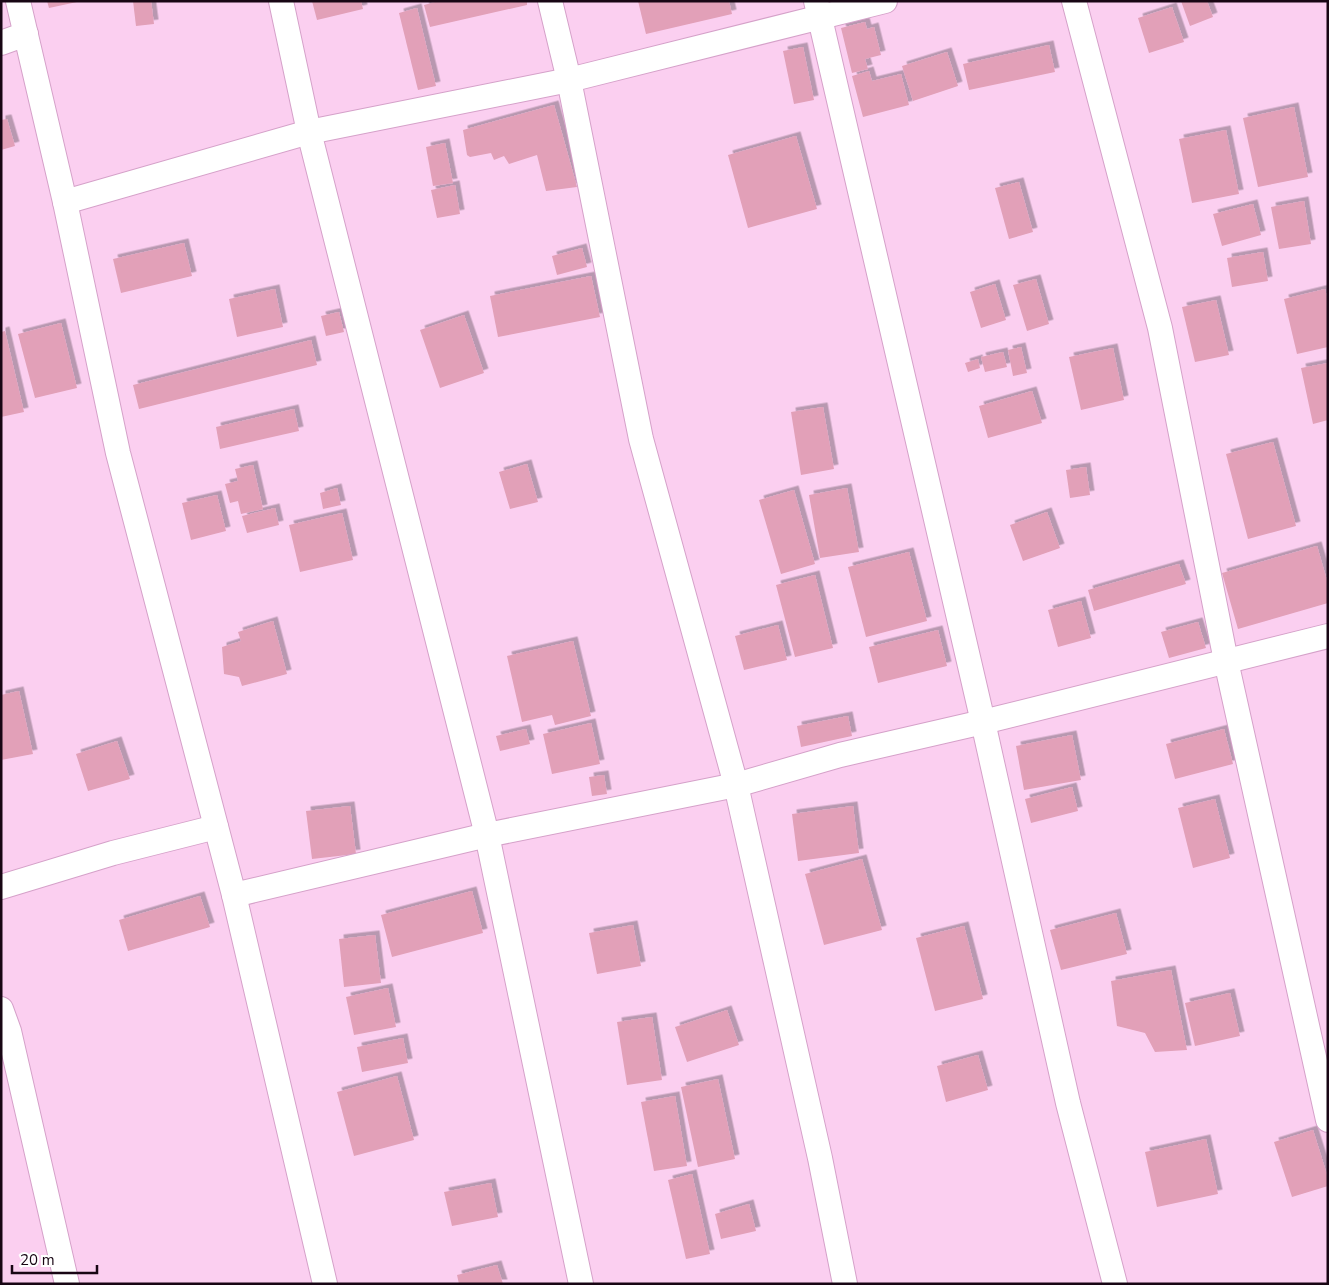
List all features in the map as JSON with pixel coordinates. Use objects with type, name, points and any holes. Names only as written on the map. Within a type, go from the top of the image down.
[{"type":"street","points":[[18,1],[65,202],[118,453],[234,895],[325,1284]]},
{"type":"street","points":[[281,1],[309,132],[487,835],[581,1284]]},
{"type":"street","points":[[550,1],[569,80],[641,439],[736,785],[820,1158],[845,1284]]},
{"type":"street","points":[[65,202],[309,132],[569,80],[818,9],[885,1]]},
{"type":"street","points":[[1074,1],[1160,328],[1226,661],[1328,1120]]},
{"type":"street","points":[[818,9],[983,722],[1068,1104],[1114,1284]]},
{"type":"street","points":[[1,42],[26,34]]},
{"type":"street","points":[[234,895],[487,835],[736,785],[840,755],[983,722],[1328,636]]},
{"type":"street","points":[[1,888],[113,853],[216,827]]},
{"type":"street","points":[[1,1009],[9,1031],[67,1284]]},
{"type":"building","points":[[47,1],[77,1],[77,2],[49,8]]},
{"type":"building","points":[[133,1],[151,1],[154,24],[136,26]]},
{"type":"building","points":[[312,1],[361,1],[363,9],[317,20]]},
{"type":"building","points":[[439,1],[527,1],[527,5],[430,27],[424,5]]},
{"type":"building","points":[[638,1],[729,1],[732,14],[646,34]]},
{"type":"building","points":[[1181,1],[1207,1],[1213,17],[1190,26]]},
{"type":"building","points":[[1172,7],[1184,42],[1149,53],[1138,18]]},
{"type":"building","points":[[417,8],[436,86],[418,90],[399,13]]},
{"type":"building","points":[[865,22],[867,29],[874,27],[881,55],[865,59],[868,69],[852,73],[841,28]]},
{"type":"building","points":[[1049,45],[1055,72],[969,90],[963,64]]},
{"type":"building","points":[[803,47],[814,100],[794,104],[783,51]]},
{"type":"building","points":[[947,52],[958,86],[913,101],[902,66]]},
{"type":"building","points":[[869,71],[872,81],[901,74],[909,105],[863,117],[852,76]]},
{"type":"building","points":[[554,105],[577,187],[546,191],[537,155],[509,164],[504,156],[494,160],[491,153],[470,157],[467,155],[463,130]]},
{"type":"building","points":[[1294,107],[1308,177],[1258,187],[1243,118]]},
{"type":"building","points":[[7,119],[15,146],[1,150],[1,120]]},
{"type":"building","points":[[1226,130],[1239,194],[1192,203],[1179,139]]},
{"type":"building","points":[[796,136],[817,209],[748,228],[728,155]]},
{"type":"building","points":[[445,143],[453,183],[433,186],[426,147]]},
{"type":"building","points":[[1019,182],[1033,232],[1009,239],[995,188]]},
{"type":"building","points":[[455,185],[460,214],[437,218],[431,190]]},
{"type":"building","points":[[1304,201],[1311,244],[1279,249],[1271,207]]},
{"type":"building","points":[[1253,204],[1261,235],[1222,246],[1213,214]]},
{"type":"building","points":[[184,243],[192,276],[121,293],[113,259]]},
{"type":"building","points":[[582,248],[587,267],[557,275],[552,256]]},
{"type":"building","points":[[1263,252],[1268,281],[1232,287],[1227,258]]},
{"type":"building","points":[[591,276],[600,317],[498,337],[490,296]]},
{"type":"building","points":[[1036,279],[1049,324],[1027,331],[1013,285]]},
{"type":"building","points":[[995,284],[1006,320],[981,328],[970,292]]},
{"type":"building","points":[[275,289],[283,327],[237,337],[229,299]]},
{"type":"building","points":[[1325,289],[1328,300],[1328,347],[1297,354],[1284,299]]},
{"type":"building","points":[[1216,300],[1229,355],[1195,362],[1182,307]]},
{"type":"building","points":[[339,312],[344,332],[326,336],[321,316]]},
{"type":"building","points":[[464,315],[484,373],[440,388],[420,330]]},
{"type":"building","points":[[61,323],[77,388],[35,398],[18,334]]},
{"type":"building","points":[[5,331],[24,412],[1,417],[1,332]]},
{"type":"building","points":[[311,340],[317,365],[139,409],[133,385]]},
{"type":"building","points":[[1021,347],[1027,373],[1013,376],[1008,350]]},
{"type":"building","points":[[1113,348],[1124,400],[1081,410],[1069,357]]},
{"type":"building","points":[[1003,352],[1007,367],[985,372],[981,357]]},
{"type":"building","points":[[978,359],[980,368],[968,372],[965,363]]},
{"type":"building","points":[[1328,363],[1328,420],[1313,424],[1301,368]]},
{"type":"building","points":[[1032,391],[1042,423],[988,438],[979,406]]},
{"type":"building","points":[[823,407],[834,469],[801,475],[791,412]]},
{"type":"building","points":[[294,409],[299,431],[220,449],[216,427]]},
{"type":"building","points":[[1273,442],[1296,526],[1248,539],[1226,454]]},
{"type":"building","points":[[527,464],[538,502],[510,509],[499,472]]},
{"type":"building","points":[[253,465],[263,509],[241,514],[238,501],[230,503],[225,484],[238,481],[235,469]]},
{"type":"building","points":[[1086,467],[1090,495],[1070,498],[1066,470]]},
{"type":"building","points":[[337,488],[341,505],[323,509],[320,493]]},
{"type":"building","points":[[847,488],[859,552],[820,558],[809,495]]},
{"type":"building","points":[[794,490],[815,564],[781,574],[759,500]]},
{"type":"building","points":[[217,495],[226,531],[191,540],[182,503]]},
{"type":"building","points":[[275,508],[279,525],[247,533],[242,516]]},
{"type":"building","points":[[1047,512],[1060,548],[1023,561],[1010,525]]},
{"type":"building","points":[[342,513],[353,560],[300,572],[289,525]]},
{"type":"building","points":[[1317,546],[1328,584],[1328,603],[1238,629],[1222,573]]},
{"type":"building","points":[[909,552],[927,621],[866,637],[848,567]]},
{"type":"building","points":[[1179,564],[1186,584],[1094,611],[1088,590]]},
{"type":"building","points":[[815,575],[833,648],[795,657],[776,585]]},
{"type":"building","points":[[1081,601],[1091,638],[1058,647],[1048,610]]},
{"type":"building","points":[[273,621],[287,674],[242,686],[239,677],[224,674],[222,647],[241,641],[238,632]]},
{"type":"building","points":[[1198,622],[1206,648],[1169,658],[1161,632]]},
{"type":"building","points":[[778,625],[787,660],[744,670],[735,636]]},
{"type":"building","points":[[938,630],[947,666],[878,683],[869,647]]},
{"type":"building","points":[[573,641],[591,716],[555,725],[552,715],[522,722],[507,656]]},
{"type":"building","points":[[19,691],[33,754],[1,760],[1,695]]},
{"type":"building","points":[[848,716],[852,736],[801,747],[797,726]]},
{"type":"building","points":[[591,723],[600,764],[552,774],[543,734]]},
{"type":"building","points":[[526,729],[530,744],[500,751],[496,736]]},
{"type":"building","points":[[1224,729],[1233,764],[1175,779],[1166,744]]},
{"type":"building","points":[[1072,735],[1081,780],[1024,790],[1016,746]]},
{"type":"building","points":[[117,741],[130,779],[88,791],[76,754]]},
{"type":"building","points":[[604,775],[607,794],[592,796],[589,777]]},
{"type":"building","points":[[1072,787],[1078,811],[1031,823],[1025,799]]},
{"type":"building","points":[[1215,799],[1230,858],[1193,868],[1178,808]]},
{"type":"building","points":[[350,806],[356,854],[312,859],[306,811]]},
{"type":"building","points":[[853,806],[859,853],[798,861],[792,814]]},
{"type":"building","points":[[862,859],[882,930],[824,945],[805,874]]},
{"type":"building","points":[[472,891],[483,933],[392,957],[381,915]]},
{"type":"building","points":[[200,896],[210,927],[128,951],[119,920]]},
{"type":"building","points":[[1116,913],[1127,954],[1061,970],[1050,930]]},
{"type":"building","points":[[633,925],[641,966],[597,974],[589,933]]},
{"type":"building","points":[[964,926],[983,999],[935,1011],[916,938]]},
{"type":"building","points":[[375,935],[381,983],[344,987],[339,939]]},
{"type":"building","points":[[1171,970],[1187,1050],[1155,1052],[1145,1033],[1117,1026],[1111,981]]},
{"type":"building","points":[[388,988],[396,1027],[354,1035],[346,997]]},
{"type":"building","points":[[1230,993],[1240,1036],[1195,1046],[1185,1003]]},
{"type":"building","points":[[727,1010],[739,1045],[687,1062],[675,1027]]},
{"type":"building","points":[[652,1017],[662,1080],[627,1085],[617,1022]]},
{"type":"building","points":[[403,1038],[408,1063],[362,1072],[357,1047]]},
{"type":"building","points":[[978,1055],[988,1090],[946,1102],[937,1066]]},
{"type":"building","points":[[397,1076],[414,1140],[354,1156],[337,1092]]},
{"type":"building","points":[[718,1079],[735,1159],[698,1167],[681,1087]]},
{"type":"building","points":[[675,1096],[687,1166],[654,1171],[641,1102]]},
{"type":"building","points":[[1313,1130],[1328,1178],[1328,1186],[1292,1197],[1274,1142]]},
{"type":"building","points":[[1206,1139],[1218,1194],[1157,1207],[1145,1152]]},
{"type":"building","points":[[692,1174],[710,1254],[686,1259],[668,1180]]},
{"type":"building","points":[[491,1183],[498,1217],[452,1226],[444,1192]]},
{"type":"building","points":[[749,1204],[756,1231],[721,1239],[715,1214]]},
{"type":"building","points":[[497,1265],[503,1284],[459,1284],[457,1275]]}]
